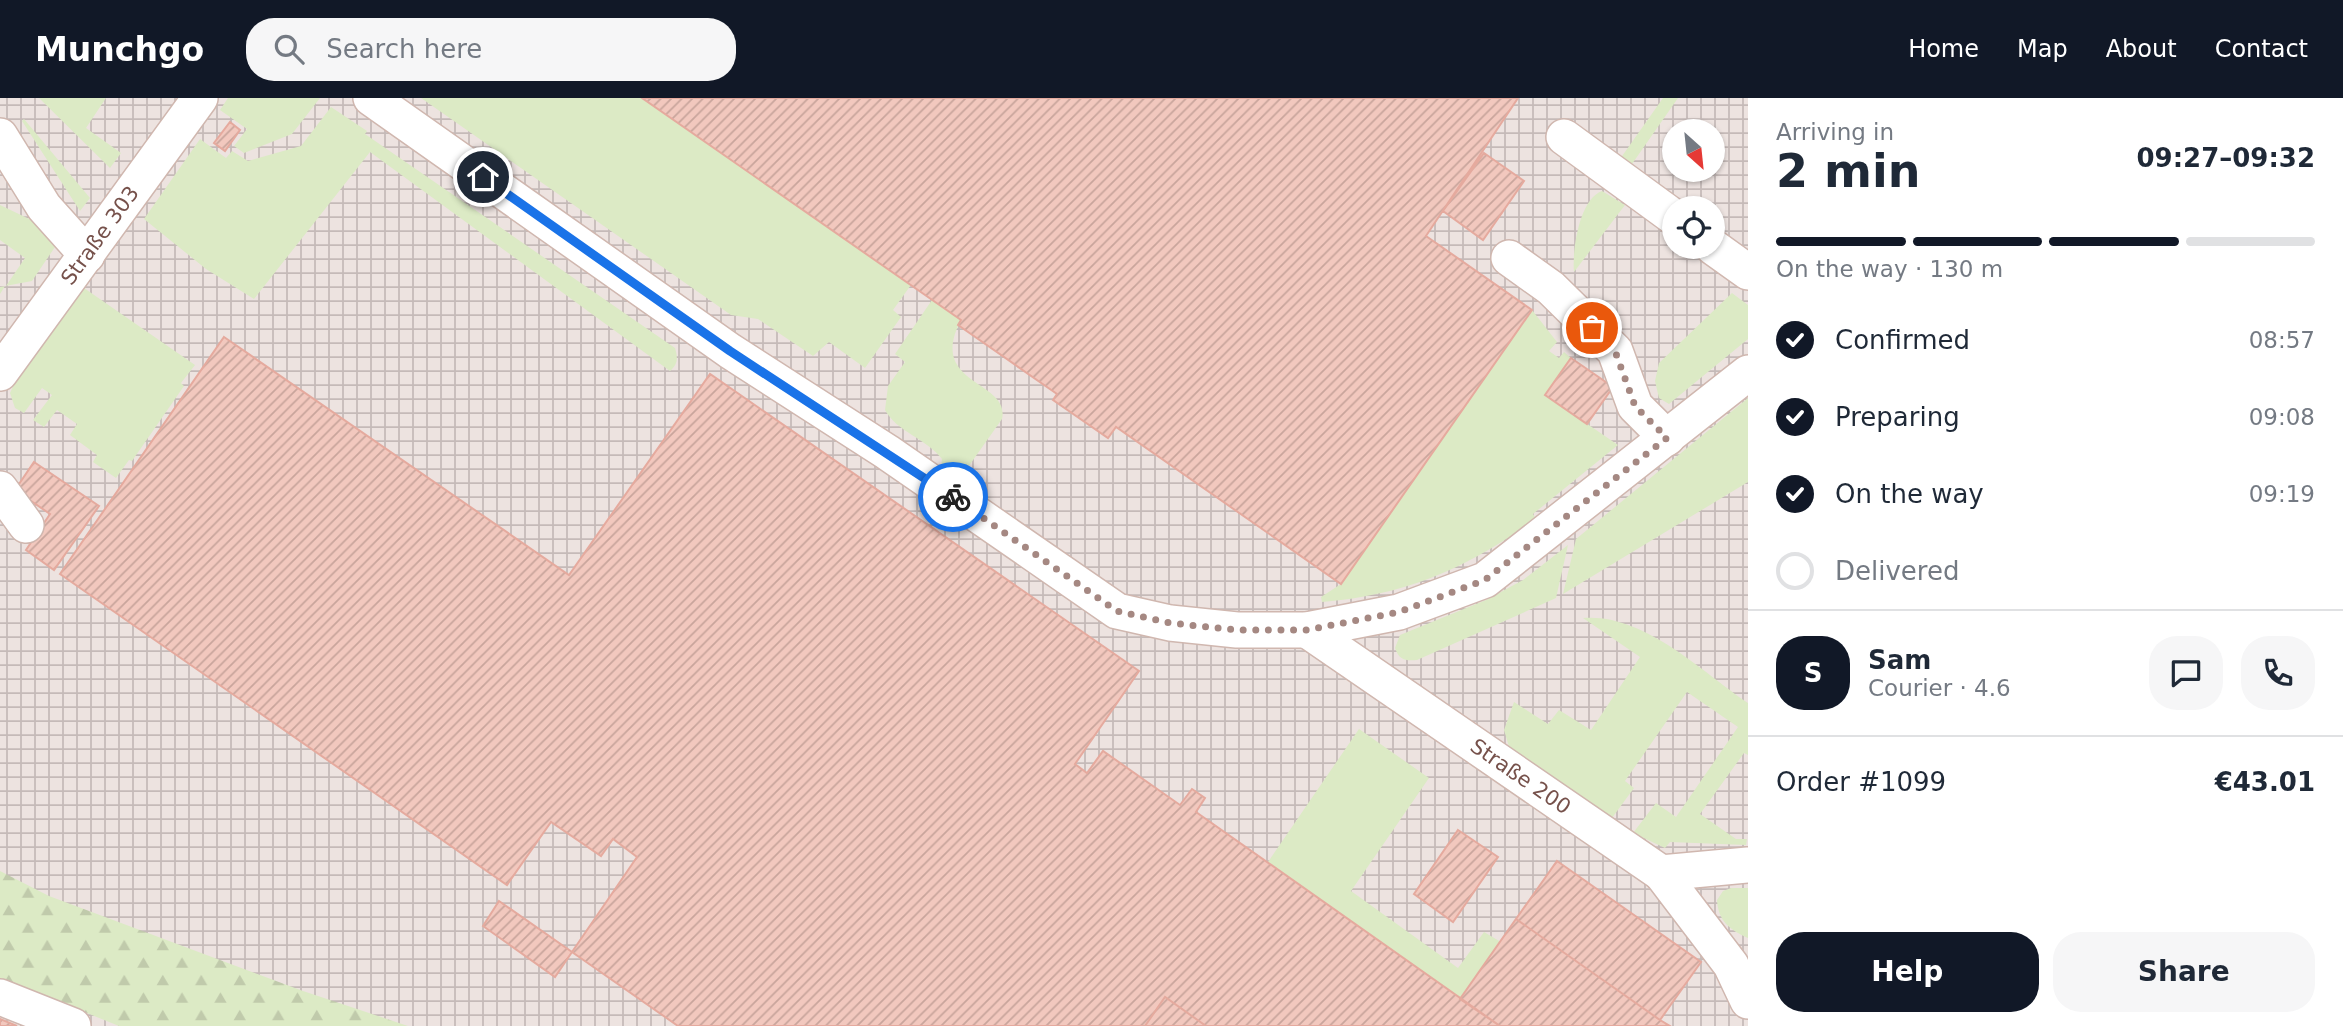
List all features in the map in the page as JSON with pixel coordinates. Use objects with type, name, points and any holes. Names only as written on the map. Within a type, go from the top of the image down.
[{"type":"street","name":"Straße 303","points":[[0,373],[200,98]]},
{"type":"street","points":[[371,98],[730,351],[887,452],[1117,611],[1170,623],[1237,630],[1307,630],[1399,612],[1485,580],[1748,373]]},
{"type":"street","points":[[0,136],[44,207],[87,255]]},
{"type":"street","points":[[1564,137],[1662,209]]},
{"type":"street","points":[[1725,256],[1748,272]]},
{"type":"street","points":[[1509,258],[1551,288],[1615,351],[1635,406],[1667,438]]},
{"type":"street","points":[[0,489],[26,525]]},
{"type":"street","name":"Straße 200","points":[[1307,630],[1661,873],[1740,962],[1748,1001]]},
{"type":"street","points":[[1661,873],[1748,865]]},
{"type":"street","points":[[0,997],[73,1026]]},
{"type":"shaded area","points":[[0,98],[1748,98],[1748,1026],[0,1026]]},
{"type":"green space","points":[[39,98],[106,98],[86,128],[121,153],[110,168]]},
{"type":"green space","points":[[228,98],[320,98],[292,134],[244,153],[234,146],[247,129],[220,110]]},
{"type":"green space","points":[[421,98],[642,98],[911,285],[893,310],[901,317],[865,368],[829,342],[813,356],[758,319],[731,315]]},
{"type":"green space","points":[[1663,98],[1678,98],[1632,164],[1620,159]]},
{"type":"green space","points":[[331,107],[367,131],[365,134],[675,348],[675,366],[670,371],[370,152],[254,299],[206,269],[144,219],[200,139],[226,158],[232,151],[248,161],[301,146]]},
{"type":"green space","points":[[24,119],[90,198],[80,211],[22,121]]},
{"type":"green space","points":[[1602,191],[1625,205],[1574,272],[1574,252],[1583,215],[1594,196]]},
{"type":"green space","points":[[0,205],[44,226],[55,247],[32,281],[6,286],[25,258],[0,240]]},
{"type":"green space","points":[[84,288],[195,365],[181,383],[184,386],[132,461],[129,460],[116,478],[93,462],[97,455],[70,435],[77,424],[57,410],[44,427],[33,420],[52,395],[42,388],[24,413],[15,408],[10,393],[21,370]]},
{"type":"green space","points":[[1732,293],[1748,305],[1748,339],[1669,404],[1659,398],[1655,381],[1659,363]]},
{"type":"green space","points":[[932,300],[961,320],[953,342],[954,358],[961,370],[994,396],[1001,406],[1002,419],[959,480],[941,468],[942,459],[936,452],[897,424],[885,410],[888,386],[905,362],[895,354]]},
{"type":"green space","points":[[1532,310],[1557,342],[1549,351],[1559,358],[1564,352],[1571,358],[1545,395],[1618,445],[1533,514],[1536,519],[1485,552],[1409,586],[1322,602],[1321,597],[1341,584]]},
{"type":"green space","points":[[1748,398],[1748,482],[1563,594],[1576,539]]},
{"type":"green space","points":[[1568,545],[1556,598],[1417,660],[1406,660],[1398,655],[1395,648],[1400,635],[1486,600],[1523,580]]},
{"type":"green space","points":[[1583,618],[1605,619],[1649,634],[1691,660],[1748,703],[1748,755],[1744,753],[1700,814],[1736,839],[1747,839],[1746,845],[1670,842],[1665,848],[1633,833],[1656,803],[1676,817],[1738,727],[1687,692],[1625,781],[1634,788],[1612,818],[1510,750],[1504,730],[1514,702],[1548,724],[1559,710],[1591,730],[1640,657]]},
{"type":"green space","points":[[1359,729],[1429,778],[1351,891],[1458,968],[1484,932],[1501,942],[1460,999],[1268,862]]},
{"type":"green space","points":[[0,871],[49,896],[303,991],[408,1026],[119,1026],[0,978]]},
{"type":"green space","points":[[1748,888],[1748,938],[1731,928],[1720,914],[1717,900],[1723,891]]},
{"type":"building","points":[[642,98],[1518,98],[1426,236],[1532,310],[1341,584],[1116,427],[1108,438],[1053,400],[1057,394],[958,325],[961,320]]},
{"type":"building","points":[[230,122],[240,130],[225,151],[214,143]]},
{"type":"building","points":[[1484,153],[1524,181],[1483,240],[1443,211]]},
{"type":"building","points":[[224,337],[569,575],[710,374],[1139,671],[1075,764],[1087,773],[1103,751],[1180,805],[1192,789],[1205,798],[1196,812],[1500,1026],[1206,1026],[1165,997],[1145,1026],[678,1026],[572,952],[637,857],[613,839],[601,856],[551,822],[507,885],[60,574]]},
{"type":"building","points":[[1571,358],[1613,387],[1587,424],[1545,395]]},
{"type":"building","points":[[34,462],[99,506],[54,570],[26,550],[50,514],[15,490]]},
{"type":"building","points":[[1458,830],[1498,857],[1453,922],[1414,894]]},
{"type":"building","points":[[1557,861],[1701,962],[1660,1020],[1516,919]]},
{"type":"building","points":[[499,901],[572,952],[555,977],[483,926]]},
{"type":"building","points":[[1516,919],[1670,1026],[1500,1026],[1460,999]]},
{"type":"building","points":[[1165,997],[1206,1026],[1145,1026]]},
{"type":"building","points":[[0,1019],[17,1026],[0,1026]]},
{"type":"way so far","points":[[953,497],[1117,611],[1170,623],[1237,630],[1307,630],[1399,612],[1485,580],[1667,438],[1635,406],[1615,351],[1592,328]]},
{"type":"route","points":[[483,177],[730,351],[953,497]]}]
